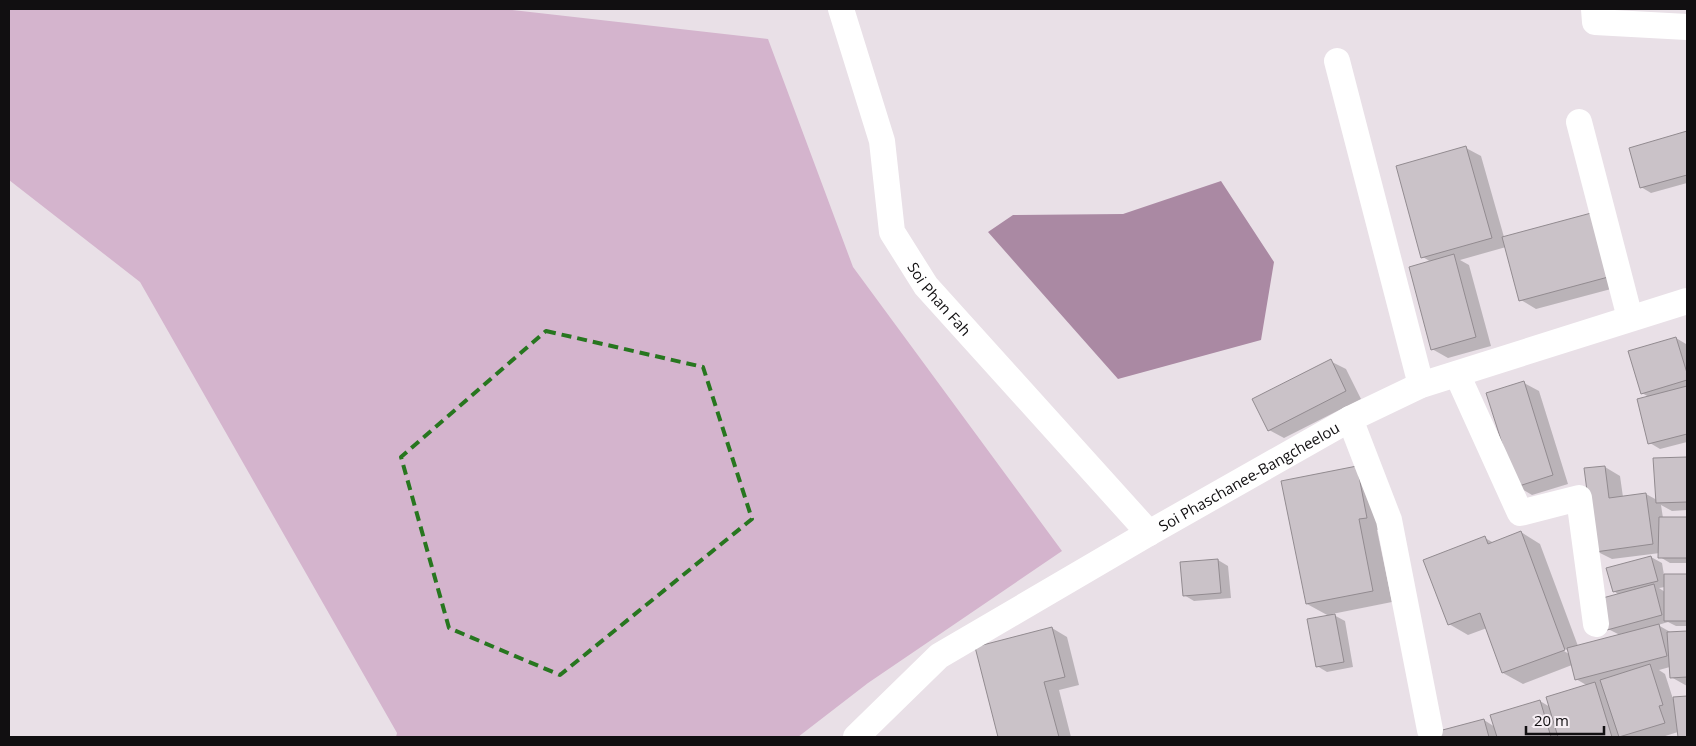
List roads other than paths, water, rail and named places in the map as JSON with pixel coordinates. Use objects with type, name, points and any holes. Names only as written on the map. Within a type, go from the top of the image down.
[{"type":"street","name":"Soi Phan Fah","points":[[841,9],[882,141],[892,232],[926,286],[1149,533]]},
{"type":"street","points":[[1594,9],[1595,22],[1687,27]]},
{"type":"street","points":[[1337,61],[1421,385]]},
{"type":"street","points":[[1579,122],[1630,318]]},
{"type":"street","name":"Soi Phaschanee-Bangcheelou","points":[[856,737],[940,656],[1149,533],[1350,419],[1421,385],[1687,301]]},
{"type":"street","points":[[1457,374],[1520,513],[1579,498],[1596,624]]},
{"type":"street","points":[[1350,419],[1389,520],[1430,730]]}]
